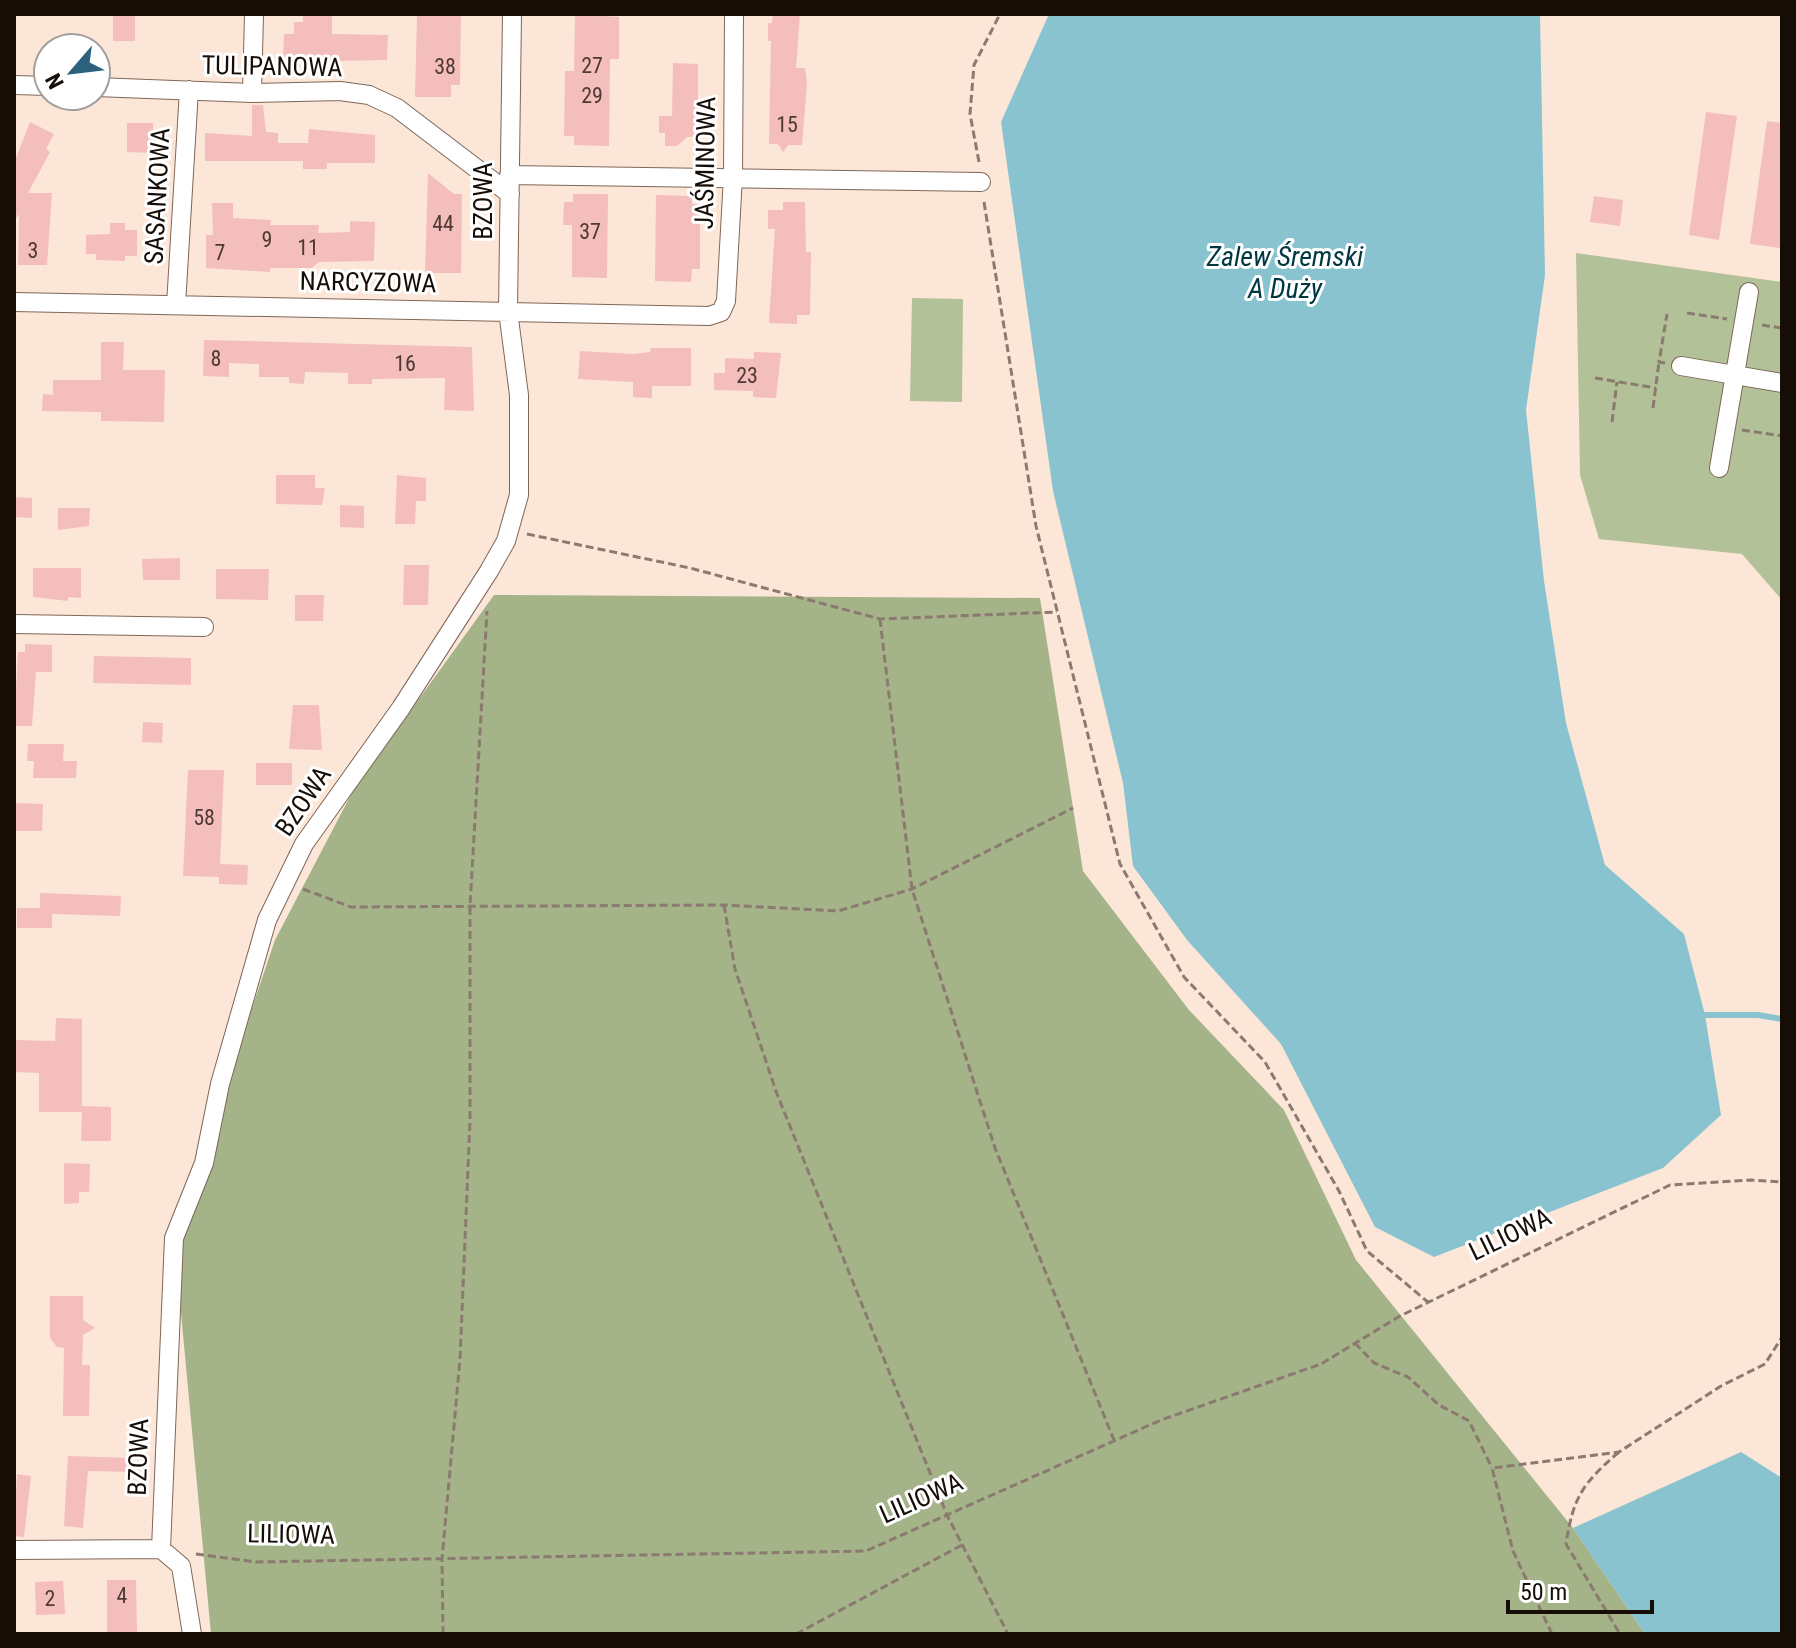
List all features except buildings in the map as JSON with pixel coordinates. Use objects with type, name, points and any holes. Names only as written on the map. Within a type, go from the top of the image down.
[{"type":"street","points":[[252,93],[254,14]]},
{"type":"street","name":"BZOWA","points":[[161,1549],[174,1238],[204,1163],[243,997],[267,920],[304,844],[450,634],[489,571],[509,530],[519,495],[522,454],[519,395],[508,311],[512,14]]},
{"type":"street","name":"JAŚMINOWA","points":[[721,312],[726,301],[733,177],[734,14]]},
{"type":"street","name":"TULIPANOWA","points":[[112,88],[252,93],[340,91],[369,95],[397,108],[510,194]]},
{"type":"street","name":"SASANKOWA","points":[[176,305],[189,90]]},
{"type":"street","points":[[509,175],[981,182]]},
{"type":"street","points":[[1719,468],[1749,292]]},
{"type":"street","name":"NARCYZOWA","points":[[14,302],[709,316],[721,312]]},
{"type":"street","points":[[1681,366],[1782,383]]},
{"type":"street","points":[[14,624],[204,627]]},
{"type":"street","points":[[14,1550],[161,1549],[181,1566],[192,1634]]},
{"type":"path","points":[[1000,14],[974,65],[970,114],[1036,526],[1120,864],[1184,977],[1265,1062],[1339,1191],[1367,1251],[1429,1303]]},
{"type":"path","points":[[1653,408],[1667,314]]},
{"type":"path","points":[[1659,362],[1681,366]]},
{"type":"path","points":[[1595,378],[1656,388]]},
{"type":"path","points":[[1612,422],[1617,381]]},
{"type":"path","points":[[1726,427],[1782,436]]},
{"type":"path","points":[[509,530],[690,568],[880,619],[1057,612]]},
{"type":"path","points":[[443,1634],[442,1559],[461,1327],[470,1121],[470,906],[487,603]]},
{"type":"path","points":[[880,619],[912,889],[995,1148],[1114,1440]]},
{"type":"path","points":[[284,882],[351,907],[724,905],[838,911],[912,889],[1073,808]]},
{"type":"path","points":[[724,905],[735,969],[777,1094],[947,1515],[1008,1634]]},
{"type":"path","name":"LILIOWA","points":[[193,1554],[256,1562],[866,1551],[1161,1420],[1321,1364],[1429,1303],[1670,1185],[1751,1180],[1782,1182]]},
{"type":"path","points":[[1620,1634],[1566,1544],[1572,1506],[1595,1472],[1619,1452],[1721,1386],[1765,1364],[1782,1337]]},
{"type":"path","points":[[1355,1343],[1374,1363],[1408,1377],[1439,1405],[1469,1421],[1492,1468],[1513,1551],[1552,1634]]},
{"type":"path","points":[[1492,1468],[1619,1452]]},
{"type":"path","points":[[796,1634],[962,1545]]},
{"type":"green space","points":[[1576,253],[1782,282],[1782,600],[1742,554],[1599,539],[1580,475]]},
{"type":"green space","points":[[912,298],[963,299],[962,402],[910,401]]},
{"type":"green space","points":[[494,595],[1040,598],[1083,871],[1189,1010],[1284,1110],[1356,1260],[1573,1528],[1645,1634],[211,1634],[174,1238],[275,940],[354,789]]},
{"type":"water","name":"Zalew Śremski A Duży","points":[[1049,14],[1540,14],[1545,275],[1526,410],[1544,581],[1566,723],[1605,865],[1684,934],[1705,1015],[1721,1115],[1663,1168],[1434,1257],[1375,1227],[1281,1044],[1187,940],[1133,866],[1123,783],[1053,491],[1001,122]]},
{"type":"water","points":[[1741,1452],[1782,1478],[1782,1634],[1645,1634],[1573,1528]]},
{"type":"waterway","points":[[1705,1015],[1758,1015],[1782,1019]]}]
